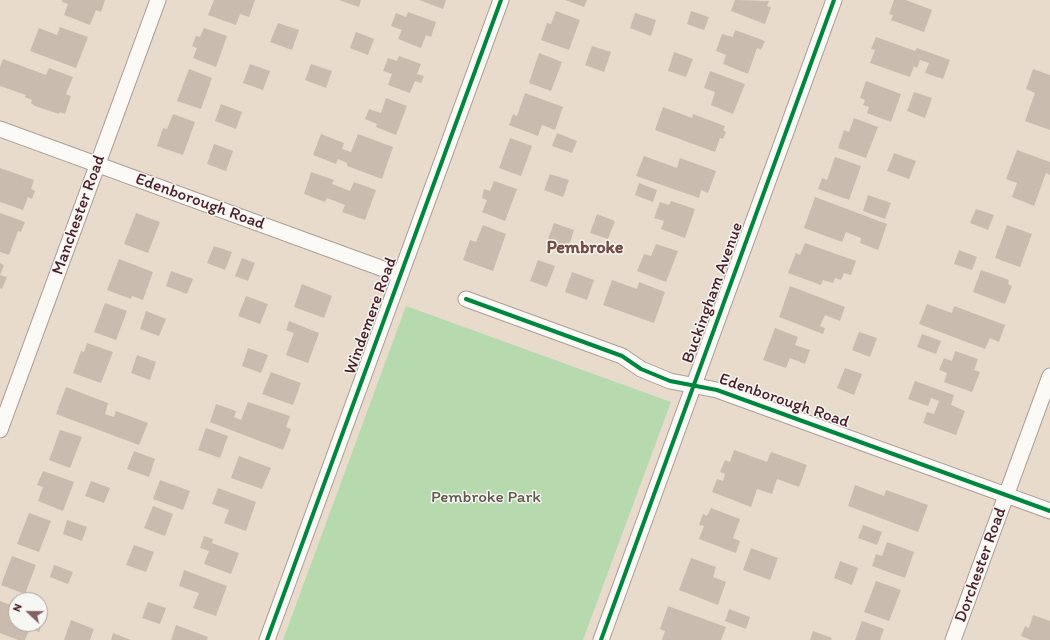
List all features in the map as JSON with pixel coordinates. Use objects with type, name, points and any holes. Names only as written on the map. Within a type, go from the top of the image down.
[{"type":"street","name":"Manchester Road","points":[[0,430],[158,0]]},
{"type":"street","name":"Windemere Road","points":[[267,640],[501,0]]},
{"type":"street","name":"Buckingham Avenue","points":[[601,640],[834,0]]},
{"type":"street","name":"Edenborough Road","points":[[0,129],[400,275]]},
{"type":"street","name":"Edenborough Road","points":[[466,298],[622,356],[642,369],[670,381],[717,390],[1050,511]]},
{"type":"street","name":"Dorchester Road","points":[[953,640],[1050,376]]},
{"type":"green space","name":"Pembroke Park","points":[[406,306],[671,402],[583,640],[283,640]]},
{"type":"building","points":[[62,0],[105,0],[101,12],[96,10],[90,25],[64,15],[68,4],[62,2]]},
{"type":"building","points":[[214,0],[255,0],[249,17],[240,14],[236,25],[208,15]]},
{"type":"building","points":[[339,0],[361,0],[359,7]]},
{"type":"building","points":[[419,0],[446,0],[443,9]]},
{"type":"building","points":[[565,0],[587,0],[584,7]]},
{"type":"building","points":[[735,0],[769,1],[767,6],[771,7],[765,24],[731,11]]},
{"type":"building","points":[[894,0],[906,0],[932,10],[924,32],[891,20],[893,15],[889,14]]},
{"type":"building","points":[[556,11],[580,20],[569,50],[541,40],[547,23],[551,24]]},
{"type":"building","points":[[691,11],[709,17],[704,30],[687,24]]},
{"type":"building","points":[[408,12],[436,22],[431,37],[426,35],[421,48],[398,39],[402,30],[391,26],[396,13],[406,17]]},
{"type":"building","points":[[635,13],[656,20],[651,36],[630,28]]},
{"type":"building","points":[[278,23],[299,30],[292,50],[270,42]]},
{"type":"building","points":[[60,27],[88,37],[76,68],[30,51],[39,28],[57,35]]},
{"type":"building","points":[[204,28],[227,36],[216,67],[193,58],[197,48],[192,46],[196,36],[200,37]]},
{"type":"building","points":[[735,30],[765,41],[761,50],[757,48],[748,74],[723,64],[726,55],[716,51],[722,34],[733,37]]},
{"type":"building","points":[[356,32],[374,39],[368,55],[350,48]]},
{"type":"building","points":[[876,37],[915,51],[917,48],[950,60],[943,79],[925,73],[929,63],[920,60],[917,68],[914,66],[910,77],[870,63],[875,50],[871,49]]},
{"type":"building","points":[[592,46],[611,52],[604,72],[585,65]]},
{"type":"building","points":[[674,52],[693,59],[686,77],[668,71]]},
{"type":"building","points":[[539,53],[562,62],[551,91],[529,83]]},
{"type":"building","points":[[399,56],[421,64],[417,74],[424,76],[421,83],[415,81],[410,93],[388,85],[392,74],[383,71],[388,58],[397,61]]},
{"type":"building","points":[[3,59],[46,75],[49,68],[73,77],[66,94],[71,96],[65,114],[60,112],[59,114],[35,106],[31,103],[32,100],[25,97],[26,95],[0,86],[0,67]]},
{"type":"building","points":[[250,64],[270,71],[263,90],[243,83]]},
{"type":"building","points":[[311,64],[332,71],[326,88],[305,80]]},
{"type":"building","points":[[189,69],[212,78],[201,109],[177,101]]},
{"type":"building","points":[[1033,69],[1050,75],[1050,130],[1025,121],[1035,93],[1026,89]]},
{"type":"building","points":[[710,71],[745,84],[733,114],[711,105],[715,92],[704,88]]},
{"type":"building","points":[[866,81],[901,94],[891,122],[867,113],[869,107],[863,105],[865,100],[860,98]]},
{"type":"building","points":[[914,92],[932,98],[925,118],[907,111]]},
{"type":"building","points":[[525,93],[563,107],[555,130],[542,125],[538,136],[509,125],[513,114],[517,116]]},
{"type":"building","points":[[386,98],[407,106],[396,135],[376,127],[377,124],[365,119],[369,109],[381,113]]},
{"type":"building","points":[[221,104],[242,112],[236,129],[215,121]]},
{"type":"building","points":[[663,107],[692,118],[693,114],[725,126],[723,130],[726,132],[723,139],[720,138],[715,152],[655,130]]},
{"type":"building","points":[[173,114],[195,122],[183,155],[157,146],[163,128],[167,129]]},
{"type":"building","points":[[854,118],[878,127],[866,158],[838,148],[844,130],[849,132]]},
{"type":"building","points":[[557,133],[577,141],[572,153],[552,146]]},
{"type":"building","points":[[321,134],[344,143],[342,149],[351,152],[358,134],[393,147],[382,179],[347,166],[347,163],[338,159],[336,164],[313,155]]},
{"type":"building","points":[[510,138],[532,146],[521,176],[499,168]]},
{"type":"building","points":[[214,144],[233,151],[226,171],[207,164]]},
{"type":"building","points":[[1017,150],[1050,162],[1050,175],[1046,173],[1034,206],[1012,197],[1017,183],[1006,179]]},
{"type":"building","points":[[894,153],[916,161],[909,179],[887,171]]},
{"type":"building","points":[[644,156],[677,168],[680,158],[716,171],[708,193],[701,190],[699,198],[636,176]]},
{"type":"building","points":[[835,157],[861,166],[849,200],[818,189],[822,178],[827,180]]},
{"type":"building","points":[[0,168],[34,180],[31,189],[35,191],[32,199],[28,197],[23,210],[0,202]]},
{"type":"building","points":[[311,172],[334,180],[332,184],[350,191],[354,182],[376,190],[365,220],[342,212],[345,205],[327,198],[325,202],[304,194]]},
{"type":"building","points":[[550,174],[569,180],[563,197],[544,190]]},
{"type":"building","points":[[494,181],[517,189],[505,221],[482,212],[487,200],[482,198],[484,189],[490,191]]},
{"type":"building","points":[[639,183],[657,190],[653,202],[635,195]]},
{"type":"building","points":[[868,195],[891,203],[885,219],[863,211]]},
{"type":"building","points":[[815,197],[887,224],[878,250],[860,243],[861,238],[846,232],[842,242],[804,228]]},
{"type":"building","points":[[671,201],[695,209],[685,238],[661,229],[664,221],[654,218],[660,202],[669,205]]},
{"type":"building","points":[[976,209],[994,215],[988,230],[970,223]]},
{"type":"building","points":[[0,213],[25,222],[21,232],[18,231],[9,255],[0,252]]},
{"type":"building","points":[[136,213],[160,222],[148,253],[124,244]]},
{"type":"building","points":[[597,214],[615,221],[608,239],[590,233]]},
{"type":"building","points":[[554,223],[574,230],[568,249],[547,242]]},
{"type":"building","points":[[483,225],[506,234],[493,271],[463,260],[470,240],[476,242]]},
{"type":"building","points":[[1007,225],[1032,234],[1020,267],[995,258]]},
{"type":"building","points":[[805,243],[856,261],[851,275],[844,273],[841,280],[835,278],[833,283],[823,280],[821,285],[788,273],[796,253],[800,255]]},
{"type":"building","points":[[656,244],[678,251],[666,282],[637,271],[644,254],[651,256]]},
{"type":"building","points":[[214,246],[232,252],[225,270],[207,263]]},
{"type":"building","points":[[959,250],[977,257],[972,270],[954,264]]},
{"type":"building","points":[[242,258],[255,263],[248,281],[235,276]]},
{"type":"building","points":[[119,259],[153,272],[143,300],[132,296],[131,299],[107,290]]},
{"type":"building","points":[[538,260],[555,266],[547,287],[530,281]]},
{"type":"building","points":[[0,263],[4,265],[0,275]]},
{"type":"building","points":[[981,270],[1009,280],[1008,284],[1012,286],[1005,304],[973,292]]},
{"type":"building","points":[[171,271],[193,279],[187,294],[166,286]]},
{"type":"building","points":[[572,272],[594,280],[587,300],[565,292]]},
{"type":"building","points":[[0,275],[7,277],[2,289],[0,288]]},
{"type":"building","points":[[612,280],[637,289],[639,282],[665,292],[654,323],[603,305]]},
{"type":"building","points":[[302,284],[332,296],[324,318],[294,307]]},
{"type":"building","points":[[790,286],[845,307],[840,321],[825,315],[820,326],[825,328],[823,334],[779,317]]},
{"type":"building","points":[[246,296],[268,304],[260,324],[238,316]]},
{"type":"building","points":[[105,303],[127,311],[116,340],[94,332]]},
{"type":"building","points":[[927,304],[952,313],[954,306],[1005,325],[999,342],[990,338],[985,349],[919,324]]},
{"type":"building","points":[[146,311],[166,319],[159,336],[140,329]]},
{"type":"building","points":[[289,321],[319,333],[308,363],[286,355],[294,333],[286,330]]},
{"type":"building","points":[[775,328],[798,337],[795,345],[810,350],[805,364],[790,358],[786,368],[763,360]]},
{"type":"building","points":[[859,332],[877,338],[870,357],[852,350]]},
{"type":"building","points":[[922,334],[941,341],[936,354],[917,347]]},
{"type":"building","points":[[87,343],[113,352],[101,383],[73,373],[81,351],[84,352]]},
{"type":"building","points":[[248,348],[268,355],[261,373],[242,366]]},
{"type":"building","points":[[955,351],[978,359],[974,370],[980,372],[972,392],[944,382],[947,373],[939,370],[944,358],[952,361]]},
{"type":"building","points":[[137,355],[156,362],[150,380],[131,373]]},
{"type":"building","points":[[845,368],[862,374],[854,395],[837,388]]},
{"type":"building","points":[[271,372],[301,383],[293,405],[262,394]]},
{"type":"building","points":[[915,381],[954,395],[951,405],[965,411],[956,435],[923,423],[927,412],[934,414],[939,401],[931,398],[928,406],[908,399]]},
{"type":"building","points":[[66,387],[108,403],[105,414],[114,417],[116,411],[148,423],[139,445],[56,414]]},
{"type":"building","points":[[248,402],[290,416],[286,427],[291,429],[283,450],[210,422],[216,404],[236,411],[234,417],[241,420]]},
{"type":"building","points":[[206,428],[228,436],[220,458],[198,450]]},
{"type":"building","points":[[60,430],[82,437],[70,468],[49,460]]},
{"type":"building","points":[[734,450],[767,462],[771,452],[807,465],[799,487],[777,479],[772,494],[757,489],[751,507],[712,492],[717,479],[723,481],[725,474],[720,472],[725,460],[730,462]]},
{"type":"building","points":[[134,451],[155,459],[149,477],[127,469]]},
{"type":"building","points":[[239,456],[271,468],[262,489],[231,478]]},
{"type":"building","points":[[43,471],[74,482],[63,511],[38,501],[43,487],[37,485]]},
{"type":"building","points":[[160,480],[190,491],[183,510],[153,499]]},
{"type":"building","points":[[91,481],[110,488],[104,503],[85,496]]},
{"type":"building","points":[[855,485],[884,496],[886,490],[928,505],[918,532],[848,506]]},
{"type":"building","points":[[218,488],[256,502],[246,531],[224,523],[229,510],[212,504]]},
{"type":"building","points":[[153,506],[173,514],[165,536],[144,528]]},
{"type":"building","points":[[711,508],[740,519],[733,538],[740,541],[736,553],[699,539],[704,526],[699,525],[703,514],[707,516]]},
{"type":"building","points":[[29,513],[51,521],[39,552],[17,544]]},
{"type":"building","points":[[67,520],[87,527],[82,541],[63,534]]},
{"type":"building","points":[[863,525],[882,532],[877,545],[858,538]]},
{"type":"building","points":[[204,536],[213,539],[212,543],[239,553],[231,574],[204,564],[209,551],[200,548]]},
{"type":"building","points":[[887,542],[914,552],[905,578],[872,566],[876,554],[882,556]]},
{"type":"building","points":[[134,545],[154,552],[146,572],[126,565]]},
{"type":"building","points":[[751,548],[778,558],[770,580],[743,570]]},
{"type":"building","points":[[12,556],[36,565],[26,592],[20,592],[1,585]]},
{"type":"building","points":[[691,558],[716,567],[713,577],[726,582],[718,605],[679,590]]},
{"type":"building","points":[[840,561],[858,568],[852,585],[834,578]]},
{"type":"building","points":[[54,565],[73,572],[68,584],[50,577]]},
{"type":"building","points":[[184,570],[227,586],[216,616],[193,608],[199,593],[179,586]]},
{"type":"building","points":[[876,581],[901,590],[889,621],[864,612]]},
{"type":"building","points":[[0,601],[8,604],[8,632],[29,632],[25,640],[18,640],[0,633]]},
{"type":"building","points":[[148,602],[166,608],[160,624],[142,618]]},
{"type":"building","points":[[668,606],[726,627],[721,640],[662,640],[665,631],[660,629]]},
{"type":"building","points":[[729,609],[750,617],[746,629],[725,621]]},
{"type":"building","points":[[1033,615],[1050,621],[1050,640],[1031,640],[1021,636],[1025,626],[1029,628]]},
{"type":"building","points":[[71,620],[94,629],[90,640],[64,640]]},
{"type":"building","points":[[862,621],[884,629],[880,640],[855,640]]},
{"type":"building","points":[[176,625],[208,637],[207,640],[171,640]]},
{"type":"building","points":[[813,631],[832,638],[831,640],[810,640]]},
{"type":"building","points":[[113,633],[131,640],[111,640]]},
{"type":"cycle path","points":[[267,640],[501,0]]},
{"type":"cycle path","points":[[601,640],[834,0]]},
{"type":"cycle path","points":[[466,299],[622,356],[641,369],[670,381],[717,390],[1050,511]]},
{"type":"district","name":"Pembroke","points":[[585,248]]}]
